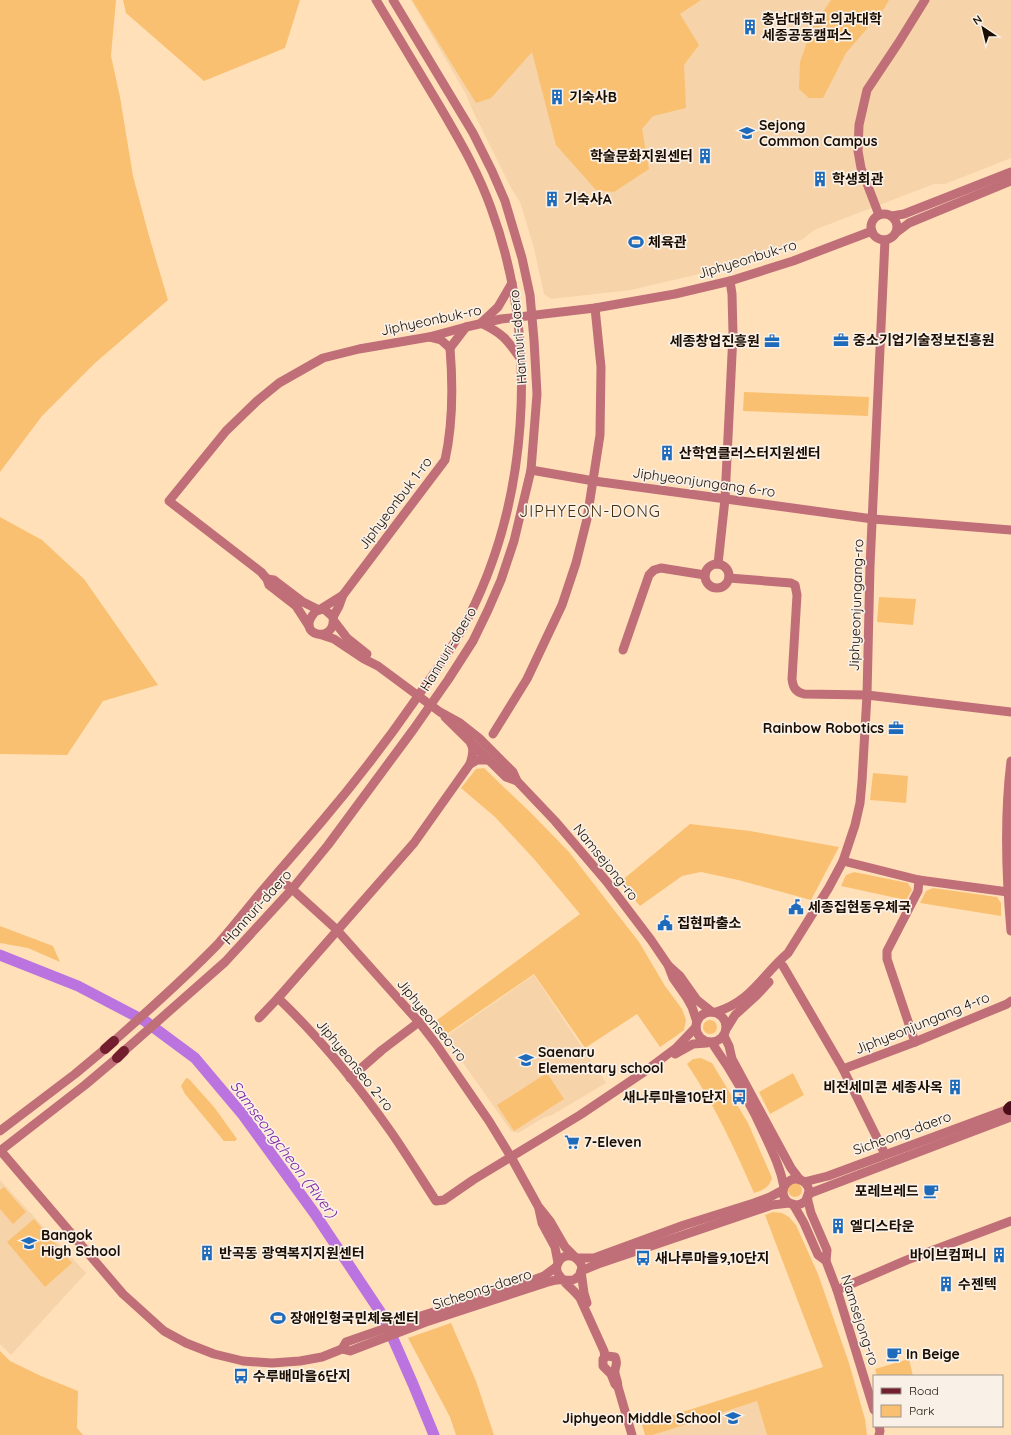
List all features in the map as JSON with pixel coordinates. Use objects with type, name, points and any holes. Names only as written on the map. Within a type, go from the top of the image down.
[{"type":"main road","name":"Hannuri-daero","points":[[105,1050],[114,1041]]},
{"type":"street","name":"Hannuri-daero","points":[[114,1041],[176,985],[218,943],[353,785],[419,695],[460,634],[487,576],[508,503],[518,451],[522,395],[517,317],[512,283],[491,207],[478,178],[460,141],[376,0]]},
{"type":"street","name":"Hannuri-daero","points":[[0,1150],[85,1085],[225,962],[292,889],[355,810],[448,680],[473,641],[501,580],[514,541],[531,470],[537,394],[530,295],[522,258],[505,201],[492,171],[473,133],[393,0]]},
{"type":"street","points":[[879,215],[861,168],[858,151],[859,125],[867,90],[925,0]]},
{"type":"street","points":[[1011,172],[904,214],[892,216],[888,214],[879,215],[871,225],[872,231],[875,237],[879,239],[885,240],[891,238],[909,223],[1011,181]]},
{"type":"street","points":[[892,216],[897,223],[897,232]]},
{"type":"street","name":"Jiphyeonbuk-ro","points":[[309,626],[296,606],[269,585],[267,579],[261,572],[169,501],[226,431],[257,401],[279,384],[323,358],[359,349],[429,337],[481,323],[651,299],[730,281],[793,261],[872,231]]},
{"type":"street","name":"Jiphyeonjungang-ro","points":[[714,1012],[737,1004],[758,985],[788,953],[844,861],[860,803],[867,694],[870,582],[885,240]]},
{"type":"street","points":[[718,564],[725,499],[733,334],[732,294],[730,281]]},
{"type":"street","points":[[512,283],[498,307],[481,323],[498,332],[505,338],[520,358]]},
{"type":"street","points":[[491,750],[493,734],[527,679],[562,605],[583,536],[594,481],[600,436],[601,367],[595,308]]},
{"type":"street","points":[[429,337],[441,340],[450,348],[466,327]]},
{"type":"street","name":"Jiphyeonbuk 1-ro","points":[[334,619],[343,595],[445,460],[450,437],[452,373],[450,348]]},
{"type":"street","name":"Jiphyeonjungang 6-ro","points":[[531,470],[594,481],[873,519]]},
{"type":"street","points":[[873,519],[1011,530]]},
{"type":"street","points":[[718,564],[725,567],[729,574],[729,578],[725,585],[717,588],[707,582],[705,575],[706,571],[711,565],[718,564]]},
{"type":"street","points":[[623,650],[649,575],[654,570],[661,568],[705,575]]},
{"type":"street","points":[[729,578],[790,583],[795,585],[797,595],[792,679],[793,687],[798,692],[804,694],[867,694],[1011,712]]},
{"type":"street","name":"Jiphyeonbuk-ro","points":[[267,579],[274,580],[303,602],[319,610]]},
{"type":"street","name":"Jiphyeonbuk 1-ro","points":[[319,610],[343,595]]},
{"type":"street","points":[[378,666],[368,655],[347,638],[328,611],[319,610],[310,619],[309,626],[314,633],[334,638],[364,659],[378,666],[419,695]]},
{"type":"street","points":[[322,635],[328,632],[332,627],[334,619]]},
{"type":"street","name":"Namsejong-ro","points":[[419,695],[430,705],[460,723],[479,738],[513,772],[517,781],[555,821],[607,882],[668,965],[680,976],[697,1000],[714,1012]]},
{"type":"street","name":"Namsejong-ro","points":[[440,712],[506,777],[517,781]]},
{"type":"street","points":[[479,738],[493,734]]},
{"type":"street","points":[[258,1018],[278,998],[336,930],[414,843],[470,764],[473,754],[473,746],[469,741]]},
{"type":"street","points":[[470,764],[477,760],[488,760]]},
{"type":"street","points":[[1011,761],[1007,797],[1008,892],[1011,931]]},
{"type":"street","points":[[844,861],[919,880],[1008,892]]},
{"type":"street","name":"Jiphyeonseo-ro","points":[[272,880],[287,885],[336,930],[419,1022],[449,1062],[489,1121],[538,1206],[550,1221],[565,1247],[575,1257]]},
{"type":"street","points":[[915,1042],[887,959],[887,951],[918,891],[919,880]]},
{"type":"street","name":"Jiphyeonjungang-ro","points":[[726,1032],[735,1015],[756,996],[783,966],[788,953]]},
{"type":"street","name":"Namsejong-ro","points":[[668,965],[673,978],[692,1007],[696,1024]]},
{"type":"street","points":[[783,966],[843,1069],[885,1154]]},
{"type":"street","name":"Jiphyeonseo 2-ro","points":[[278,998],[293,1012],[350,1078],[392,1134],[436,1201],[444,1200],[473,1180],[580,1115],[644,1072],[676,1048],[696,1024]]},
{"type":"street","name":"Jiphyeonjungang 4-ro","points":[[843,1069],[915,1042],[1011,1001]]},
{"type":"street","points":[[581,1271],[772,1205],[801,1203],[808,1196],[808,1189],[791,1168],[732,1059],[726,1032],[727,1024],[723,1017],[714,1012],[703,1014],[696,1024],[699,1037],[710,1043],[727,1064],[757,1119],[779,1165],[784,1188],[783,1195],[791,1203]]},
{"type":"street","points":[[350,1078],[382,1050],[419,1022]]},
{"type":"street","points":[[710,1043],[717,1042],[726,1032]]},
{"type":"street","name":"Jiphyeonseo 2-ro","points":[[644,1072],[660,1064],[684,1048],[700,1043],[710,1043]]},
{"type":"street","name":"Hannuri-daero","points":[[0,1131],[105,1050]]},
{"type":"street","name":"Sicheong-daero","points":[[802,1181],[828,1176],[885,1154],[1010,1110]]},
{"type":"street","name":"Sicheong-daero","points":[[808,1196],[1010,1110]]},
{"type":"street","name":"Sicheong-daero","points":[[0,1150],[124,1294],[164,1331],[193,1346],[214,1354],[243,1361],[272,1363],[300,1361],[322,1357],[544,1276],[557,1265]]},
{"type":"street","points":[[608,1356],[580,1298],[558,1273],[557,1265],[562,1258],[566,1256],[594,1258],[684,1225],[770,1197],[784,1188],[790,1180],[802,1181]]},
{"type":"street","name":"Namsejong-ro","points":[[808,1196],[812,1213],[827,1250],[826,1261],[837,1290],[873,1407]]},
{"type":"street","name":"Namsejong-ro","points":[[791,1203],[804,1223],[818,1255],[826,1261]]},
{"type":"street","name":"Jiphyeonseo-ro","points":[[538,1206],[542,1222],[555,1247],[557,1265]]},
{"type":"street","points":[[837,1290],[907,1260],[1011,1221]]},
{"type":"street","points":[[563,1279],[575,1279],[578,1277],[582,1265],[575,1257]]},
{"type":"street","points":[[581,1271],[585,1299],[608,1356]]},
{"type":"street","name":"Sicheong-daero","points":[[425,1319],[563,1279]]},
{"type":"street","points":[[608,1356],[602,1364],[604,1368],[612,1369],[611,1374],[615,1384],[618,1387],[632,1435]]},
{"type":"shaded area","name":"Sejong Common Campus","points":[[411,0],[1011,0],[1011,158],[945,184],[934,184],[814,230],[803,239],[733,266],[631,290],[551,299],[544,294],[534,248],[520,202],[511,188],[466,94]]},
{"type":"shaded area","name":"Saenaru Elementary school","points":[[534,975],[606,1083],[518,1133],[511,1131],[445,1037]]},
{"type":"shaded area","name":"Bangok High School","points":[[0,1180],[86,1273],[11,1355],[0,1344]]},
{"type":"shaded area","name":"Jiphyeon Middle School","points":[[757,1400],[767,1435],[653,1435]]},
{"type":"green space","points":[[0,0],[116,0],[111,56],[120,97],[133,176],[168,300],[95,363],[42,416],[0,472]]},
{"type":"green space","points":[[123,0],[300,0],[285,48],[204,81],[126,13]]},
{"type":"green space","points":[[412,0],[701,0],[680,14],[699,45],[684,65],[686,108],[653,116],[642,129],[649,169],[614,192],[596,190],[556,145],[532,52],[491,98],[476,103]]},
{"type":"green space","points":[[831,0],[889,0],[883,10],[846,53],[823,98],[809,98],[799,89],[800,62],[812,28]]},
{"type":"green space","points":[[744,392],[869,397],[868,416],[743,411]]},
{"type":"green space","points":[[0,517],[42,540],[84,579],[158,685],[103,701],[67,755],[0,754]]},
{"type":"green space","points":[[879,597],[916,599],[913,625],[877,622]]},
{"type":"green space","points":[[484,768],[569,852],[639,942],[665,986],[682,1009],[686,1020],[684,1030],[660,1047],[637,1014],[585,1048],[534,974],[444,1036],[433,1023],[580,914],[534,859],[495,817],[461,788],[476,769]]},
{"type":"green space","points":[[873,773],[908,776],[906,803],[870,800]]},
{"type":"green space","points":[[690,824],[750,831],[839,847],[811,900],[738,880],[701,872],[682,876],[640,906],[620,882]]},
{"type":"green space","points":[[854,872],[908,883],[912,890],[906,900],[841,886],[846,875]]},
{"type":"green space","points":[[933,888],[997,897],[1001,903],[1001,916],[920,903],[926,891]]},
{"type":"green space","points":[[0,926],[53,946],[60,962],[28,948],[0,943]]},
{"type":"green space","points":[[707,1020],[713,1020],[717,1024],[717,1030],[713,1034],[707,1034],[703,1030],[703,1024]]},
{"type":"green space","points":[[701,1058],[712,1063],[748,1123],[772,1178],[767,1186],[760,1191],[754,1193],[724,1127],[687,1064],[693,1059]]},
{"type":"green space","points":[[547,1073],[564,1099],[514,1131],[497,1105]]},
{"type":"green space","points":[[793,1073],[804,1095],[770,1114],[759,1092]]},
{"type":"green space","points":[[186,1078],[189,1079],[214,1107],[237,1139],[235,1141],[224,1141],[185,1094],[181,1086]]},
{"type":"green space","points":[[792,1183],[798,1183],[802,1187],[802,1193],[798,1197],[792,1197],[788,1193],[788,1187]]},
{"type":"green space","points":[[4,1187],[26,1212],[13,1224],[0,1209],[0,1190]]},
{"type":"green space","points":[[773,1212],[782,1213],[789,1217],[796,1225],[818,1274],[849,1363],[865,1419],[867,1435],[767,1435],[757,1401],[653,1435],[645,1435],[642,1425],[823,1367],[765,1215]]},
{"type":"green space","points":[[34,1219],[72,1263],[45,1287],[7,1242]]},
{"type":"green space","points":[[451,1323],[476,1381],[494,1435],[456,1435],[450,1417],[408,1338]]},
{"type":"green space","points":[[0,1351],[10,1361],[41,1376],[78,1391],[77,1428],[83,1435],[0,1435]]},
{"type":"green space","points":[[909,1359],[913,1375],[877,1375],[875,1369]]},
{"type":"waterway","name":"Samseongcheon (River)","points":[[0,955],[78,986],[145,1021],[195,1058],[243,1115],[315,1214],[383,1316],[434,1435]]},
{"type":"place","name":"충남대학교 의과대학 세종공동캠퍼스","points":[[750,27]]},
{"type":"place","name":"기숙사B","points":[[557,97]]},
{"type":"place","name":"Sejong Common Campus","points":[[747,133]]},
{"type":"place","name":"학술문화지원센터","points":[[705,156]]},
{"type":"place","name":"학생회관","points":[[820,179]]},
{"type":"place","name":"기숙사A","points":[[552,199]]},
{"type":"place","name":"체육관","points":[[636,242]]},
{"type":"place","name":"중소기업기술정보진흥원","points":[[841,340]]},
{"type":"place","name":"세종창업진흥원","points":[[772,341]]},
{"type":"place","name":"산학연클러스터지원센터","points":[[667,453]]},
{"type":"place","name":"Rainbow Robotics","points":[[896,728]]},
{"type":"place","name":"세종집현동우체국","points":[[796,907]]},
{"type":"place","name":"집현파출소","points":[[665,923]]},
{"type":"place","name":"Saenaru Elementary school","points":[[526,1060]]},
{"type":"place","name":"비전세미콘 세종사옥","points":[[955,1087]]},
{"type":"place","name":"새나루마을10단지","points":[[739,1097]]},
{"type":"place","name":"7-Eleven","points":[[572,1142]]},
{"type":"place","name":"포레브레드","points":[[931,1191]]},
{"type":"place","name":"엘디스타운","points":[[838,1226]]},
{"type":"place","name":"Bangok High School","points":[[29,1243]]},
{"type":"place","name":"반곡동 광역복지지원센터","points":[[207,1253]]},
{"type":"place","name":"바이브컴퍼니","points":[[999,1255]]},
{"type":"place","name":"새나루마을9,10단지","points":[[643,1258]]},
{"type":"place","name":"수젠텍","points":[[946,1284]]},
{"type":"place","name":"장애인형국민체육센터","points":[[278,1318]]},
{"type":"place","name":"In Beige","points":[[894,1354]]},
{"type":"place","name":"수루배마을6단지","points":[[241,1376]]},
{"type":"place","name":"Jiphyeon Middle School","points":[[733,1418]]},
{"type":"district","name":"JIPHYEON-DONG","points":[[590,511]]}]
